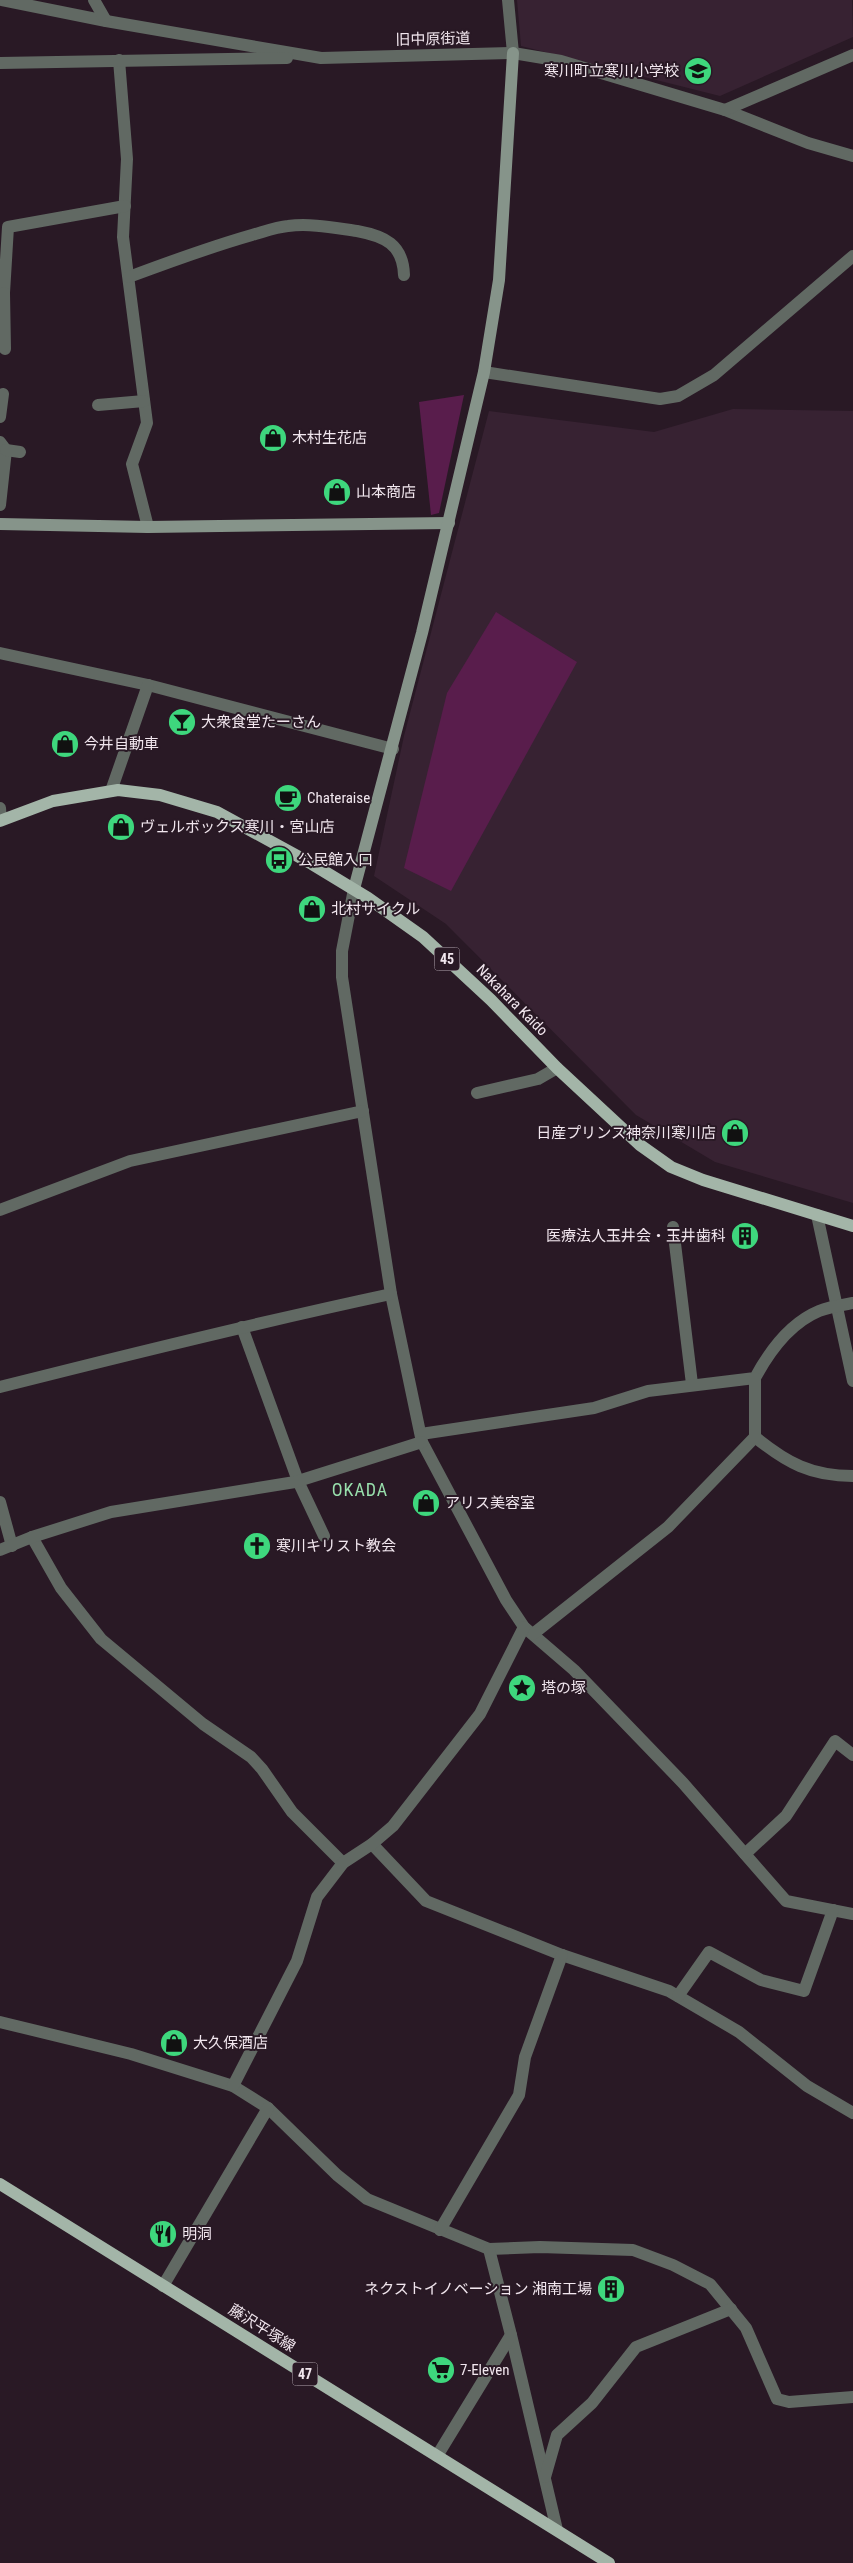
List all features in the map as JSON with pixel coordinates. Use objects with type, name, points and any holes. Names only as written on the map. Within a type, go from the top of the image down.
[{"type":"main road","name":"Nakahara Kaido","points":[[0,816],[53,801],[118,790],[160,795],[208,808],[262,835],[354,889],[423,937],[491,1000],[557,1068],[640,1145],[670,1167],[703,1180],[853,1226]]},
{"type":"main road","name":"藤沢平塚線","points":[[0,2184],[610,2563]]},
{"type":"street","name":"旧中原街道","points":[[2,0],[106,22],[321,58],[513,53],[561,61],[725,110],[808,143],[853,156]]},
{"type":"street","points":[[94,0],[106,22]]},
{"type":"street","points":[[508,0],[513,53],[500,271],[484,372],[393,749],[354,889],[342,951],[342,977],[391,1294],[422,1438],[506,1600],[529,1630],[574,1670],[683,1783],[786,1901],[853,1914]]},
{"type":"street","points":[[221,59],[223,41]]},
{"type":"street","points":[[725,110],[853,55]]},
{"type":"street","points":[[0,62],[321,58]]},
{"type":"street","points":[[119,60],[127,159],[123,237],[147,423],[132,464],[148,527]]},
{"type":"street","points":[[5,349],[2,293],[3,247],[8,227],[125,206]]},
{"type":"street","points":[[129,277],[223,243],[288,226],[330,227],[374,234],[386,239],[399,252],[404,274]]},
{"type":"street","points":[[484,372],[660,399],[678,396],[714,375],[853,256]]},
{"type":"street","points":[[0,413],[3,394]]},
{"type":"street","points":[[98,405],[144,401]]},
{"type":"street","points":[[0,505],[3,446],[20,452]]},
{"type":"street","points":[[0,524],[148,527],[448,523]]},
{"type":"street","points":[[0,653],[148,684],[393,749]]},
{"type":"street","points":[[111,792],[148,684]]},
{"type":"street","points":[[478,1093],[538,1078],[557,1068]]},
{"type":"street","points":[[0,1210],[130,1161],[363,1111]]},
{"type":"street","points":[[817,1215],[853,1381]]},
{"type":"street","points":[[673,1227],[692,1384]]},
{"type":"street","points":[[0,1387],[64,1369],[391,1294]]},
{"type":"street","points":[[233,2086],[297,1961],[317,1897],[343,1863],[372,1844],[393,1826],[480,1714],[529,1630],[668,1527],[755,1437],[755,1378],[769,1353],[786,1334],[818,1311],[853,1302]]},
{"type":"street","points":[[242,1327],[298,1481],[324,1536]]},
{"type":"street","points":[[0,1502],[6,1548],[32,1537],[111,1512],[298,1481],[422,1438],[594,1408],[648,1390],[755,1378]]},
{"type":"street","points":[[755,1437],[778,1456],[805,1470],[836,1476],[853,1476]]},
{"type":"street","points":[[32,1537],[62,1588],[101,1639],[203,1724],[251,1757],[262,1769],[292,1812],[343,1863]]},
{"type":"street","points":[[746,1854],[786,1816],[834,1741],[853,1755]]},
{"type":"street","points":[[372,1844],[426,1901],[562,1955],[669,1991],[739,2032],[807,2086],[853,2113]]},
{"type":"street","points":[[678,1996],[709,1952],[761,1980],[804,1991],[833,1910]]},
{"type":"street","points":[[440,2230],[519,2094],[525,2057],[562,1955]]},
{"type":"street","points":[[0,2022],[131,2054],[233,2086],[268,2108],[337,2175],[367,2200],[489,2249],[540,2247],[633,2250],[673,2265],[710,2284],[746,2328],[777,2399],[789,2402],[853,2396]]},
{"type":"street","points":[[163,2286],[268,2108]]},
{"type":"street","points":[[489,2249],[557,2530]]},
{"type":"street","points":[[544,2477],[557,2435],[592,2403],[636,2347],[731,2309]]},
{"type":"street","points":[[438,2456],[511,2335]]},
{"type":"shaded area","name":"寒川町立寒川小学校","points":[[517,0],[852,0],[853,37],[720,96],[521,46]]},
{"type":"shaded area","points":[[464,395],[439,513],[431,515],[419,402]]},
{"type":"shaded area","points":[[733,409],[853,411],[853,1203],[715,1162],[636,1115],[446,924],[374,876],[404,736],[489,411],[654,432]]},
{"type":"shaded area","points":[[496,612],[577,662],[451,891],[404,868],[447,693]]},
{"type":"place","name":"寒川町立寒川小学校","points":[[698,71]]},
{"type":"place","name":"木村生花店","points":[[273,438]]},
{"type":"place","name":"山本商店","points":[[337,492]]},
{"type":"place","name":"大衆食堂たーさん","points":[[182,722]]},
{"type":"place","name":"今井自動車","points":[[65,744]]},
{"type":"place","name":"Chateraise","points":[[288,798]]},
{"type":"place","name":"ヴェルボックス寒川・宮山店","points":[[121,827]]},
{"type":"place","name":"公民館入口","points":[[279,860]]},
{"type":"place","name":"北村サイクル","points":[[312,909]]},
{"type":"place","name":"日産プリンス神奈川寒川店","points":[[735,1133]]},
{"type":"place","name":"医療法人玉井会・玉井歯科","points":[[745,1236]]},
{"type":"place","name":"アリス美容室","points":[[426,1503]]},
{"type":"place","name":"寒川キリスト教会","points":[[257,1546]]},
{"type":"place","name":"塔の塚","points":[[522,1688]]},
{"type":"place","name":"大久保酒店","points":[[174,2043]]},
{"type":"place","name":"明洞","points":[[163,2234]]},
{"type":"place","name":"ネクストイノベーション 湘南工場","points":[[611,2289]]},
{"type":"place","name":"7-Eleven","points":[[441,2370]]},
{"type":"district","name":"OKADA","points":[[360,1489]]}]
